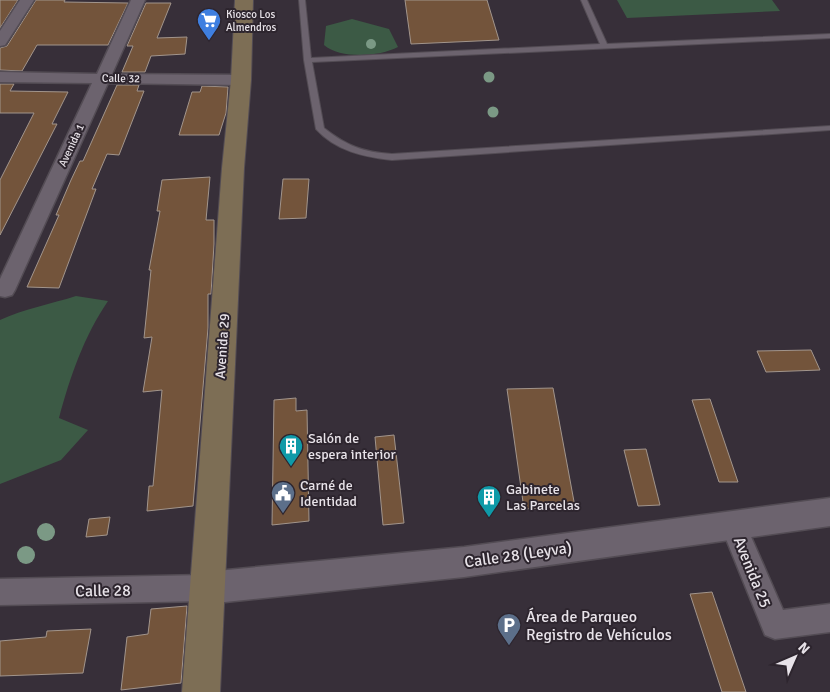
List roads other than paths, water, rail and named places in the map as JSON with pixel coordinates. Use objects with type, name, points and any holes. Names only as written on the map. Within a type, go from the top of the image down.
[{"type":"main road","name":"Avenida 29","points":[[201,692],[233,168],[242,80],[244,0]]},
{"type":"street","points":[[0,42],[27,0]]},
{"type":"street","name":"Avenida 1","points":[[5,290],[138,0]]},
{"type":"street","name":"Calle 32","points":[[0,78],[102,77],[242,80]]},
{"type":"street","name":"Calle 28 (Leyva)","points":[[206,588],[464,562],[830,512]]},
{"type":"street","name":"Avenida 25","points":[[733,524],[775,625],[830,618]]},
{"type":"street","name":"Calle 28","points":[[0,592],[206,588]]},
{"type":"lane","points":[[302,0],[308,60],[320,129],[342,147],[363,155],[392,157],[830,128]]},
{"type":"lane","points":[[584,0],[604,46]]},
{"type":"lane","points":[[308,60],[830,36]]},
{"type":"place","name":"Kiosco Los Almendros","points":[[209,41]]},
{"type":"place","name":"Salón de espera interior","points":[[291,467]]},
{"type":"place","name":"Carné de Identidad","points":[[283,514]]},
{"type":"place","name":"Gabinete Las Parcelas","points":[[489,518]]},
{"type":"place","name":"Área de Parqueo Registro de Vehículos","points":[[509,646]]}]
